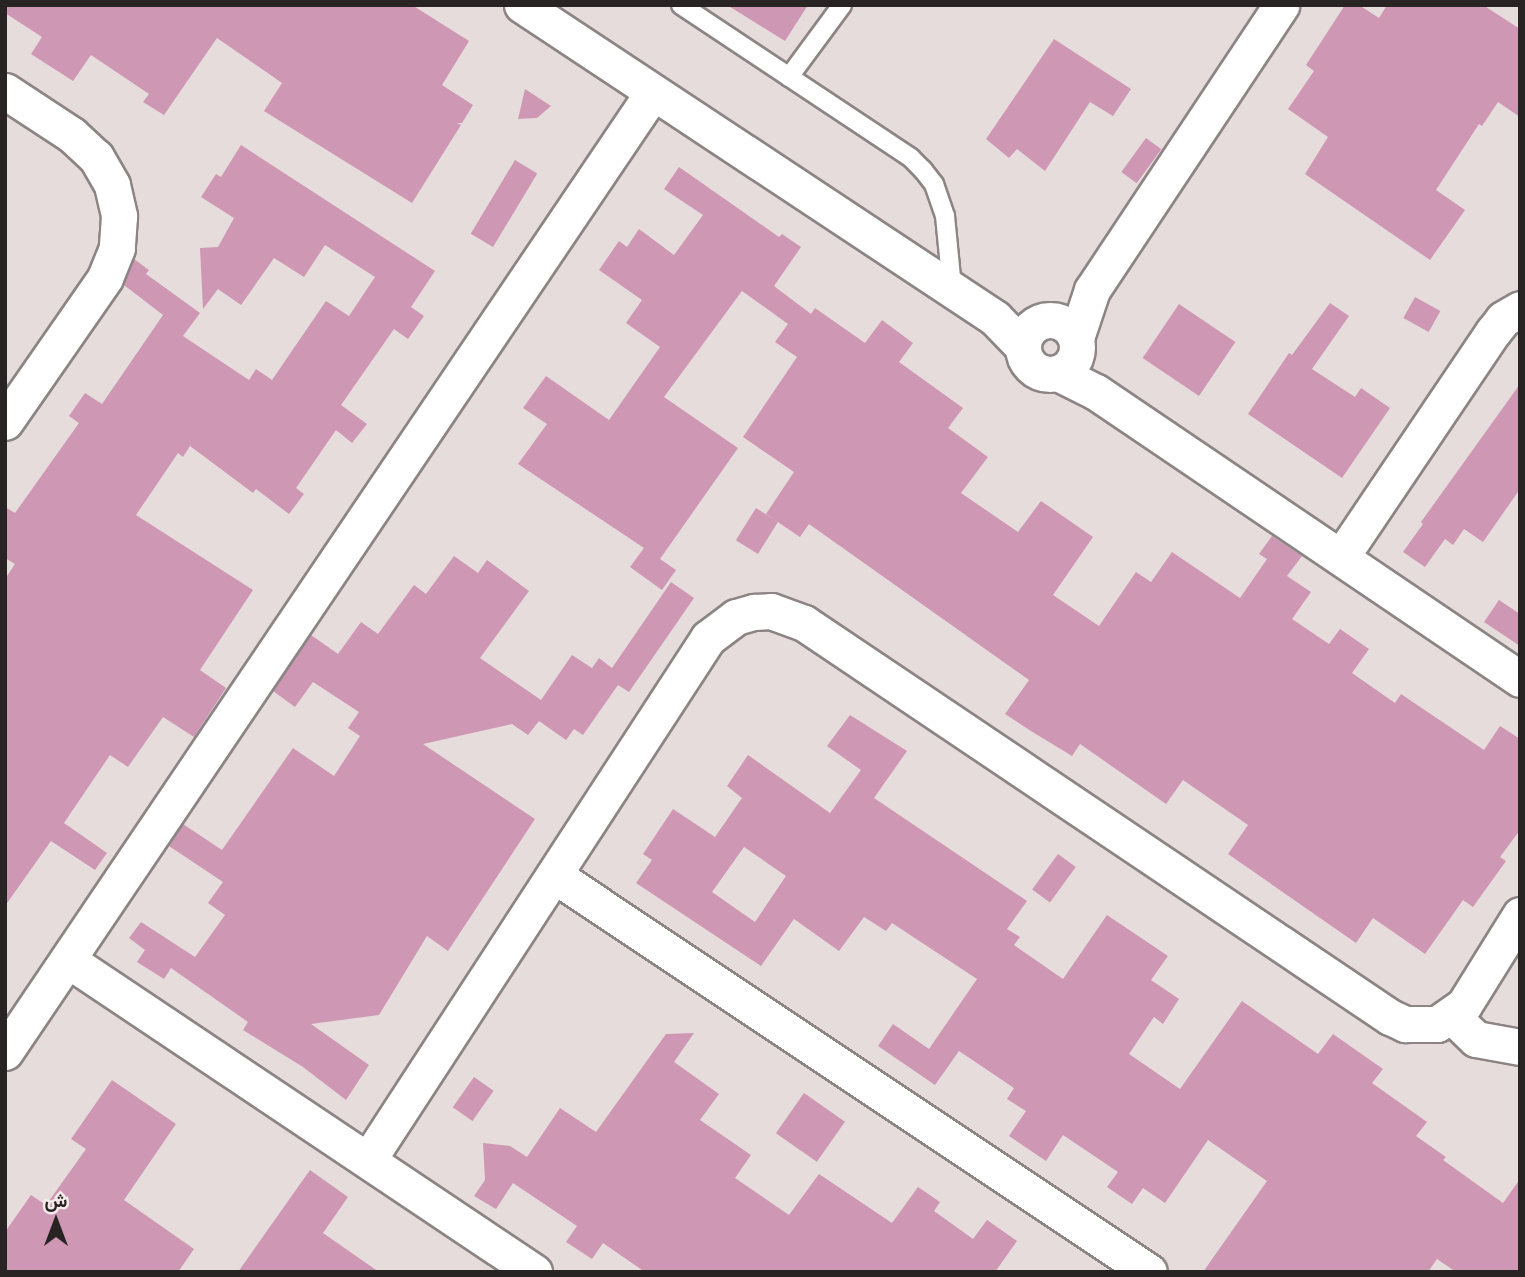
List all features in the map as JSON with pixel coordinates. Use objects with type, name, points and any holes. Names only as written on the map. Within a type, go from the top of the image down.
[{"type":"street","points":[[522,5],[952,292],[995,318],[1053,343],[1096,392],[1520,679]]},
{"type":"street","points":[[1053,343],[1092,290],[1281,5]]},
{"type":"street","points":[[5,91],[72,135],[96,157],[113,185],[119,216],[117,248],[105,278],[5,422]]},
{"type":"street","points":[[5,1052],[653,92]]},
{"type":"street","points":[[1341,558],[1493,332],[1503,319],[1520,309]]},
{"type":"street","points":[[368,1160],[708,638],[736,617],[771,611],[804,623],[1390,1017],[1405,1024],[1437,1024],[1464,1005],[1520,915]]},
{"type":"street","points":[[554,875],[1150,1272]]},
{"type":"street","points":[[68,960],[534,1272]]},
{"type":"street","points":[[1452,1016],[1476,1039],[1520,1047]]},
{"type":"lane","points":[[681,5],[911,158],[923,170],[934,184],[945,216],[952,292]]},
{"type":"lane","points":[[789,77],[842,5]]},
{"type":"building","points":[[5,5],[412,5],[469,41],[442,85],[473,105],[462,123],[457,123],[461,125],[412,203],[264,111],[282,83],[217,38],[164,115],[143,102],[149,94],[91,55],[73,81],[31,54],[42,37],[5,13]]},
{"type":"building","points":[[727,5],[808,5],[785,41]]},
{"type":"building","points":[[1345,5],[1359,5],[1379,18],[1387,5],[1483,5],[1520,29],[1520,117],[1498,102],[1482,126],[1479,124],[1436,190],[1465,210],[1430,260],[1305,174],[1328,137],[1288,109],[1314,71],[1306,65]]},
{"type":"building","points":[[1054,39],[1131,89],[1113,116],[1090,102],[1045,171],[1017,149],[1009,158],[986,139]]},
{"type":"building","points":[[525,89],[551,106],[537,118],[518,119]]},
{"type":"building","points":[[1146,138],[1161,149],[1137,183],[1121,172]]},
{"type":"building","points":[[241,145],[435,271],[411,307],[424,316],[408,339],[394,329],[341,405],[367,424],[352,443],[336,430],[296,488],[304,494],[289,514],[256,489],[253,493],[190,446],[183,457],[178,453],[136,515],[253,590],[200,670],[226,688],[194,737],[163,717],[128,767],[110,755],[64,823],[107,853],[95,870],[51,841],[5,906],[5,579],[15,564],[5,558],[5,507],[15,513],[79,423],[69,416],[85,393],[102,404],[163,315],[124,285],[134,259],[149,270],[146,274],[200,313],[183,336],[249,380],[256,369],[272,380],[326,301],[349,316],[375,277],[325,245],[304,277],[274,258],[241,305],[218,289],[203,309],[200,248],[218,247],[234,218],[201,197],[216,174],[221,177]]},
{"type":"building","points":[[515,160],[537,173],[493,247],[471,234]]},
{"type":"building","points":[[679,167],[779,237],[782,234],[801,247],[774,286],[811,314],[815,308],[865,343],[882,320],[913,343],[899,362],[963,408],[948,428],[988,457],[961,493],[1018,532],[1041,501],[1093,537],[1053,595],[1099,626],[1136,572],[1151,582],[1172,552],[1240,598],[1267,559],[1259,554],[1272,536],[1302,556],[1287,576],[1311,592],[1292,619],[1329,644],[1340,629],[1369,649],[1352,673],[1395,703],[1401,694],[1484,750],[1500,726],[1520,739],[1520,830],[1500,857],[1506,861],[1473,907],[1463,900],[1425,954],[1373,918],[1356,943],[1228,854],[1248,825],[1183,780],[1166,804],[1080,744],[1072,756],[1031,731],[1005,714],[1029,680],[809,524],[800,537],[766,514],[794,472],[743,437],[797,357],[775,342],[788,324],[742,291],[664,397],[738,448],[660,559],[676,570],[662,590],[630,567],[644,548],[518,464],[547,424],[523,408],[546,376],[609,420],[660,347],[626,323],[642,300],[599,270],[619,241],[627,247],[639,229],[674,255],[703,215],[664,189]]},
{"type":"building","points":[[1415,297],[1440,311],[1429,332],[1403,318]]},
{"type":"building","points":[[1330,303],[1349,316],[1312,369],[1355,397],[1361,388],[1390,408],[1342,478],[1248,414],[1289,353],[1292,355]]},
{"type":"building","points":[[1179,304],[1235,342],[1199,396],[1143,358]]},
{"type":"building","points":[[1520,384],[1520,489],[1483,542],[1464,529],[1453,545],[1445,539],[1425,567],[1403,552],[1423,524],[1421,522]]},
{"type":"building","points":[[756,508],[778,522],[758,554],[736,540]]},
{"type":"building","points":[[454,556],[478,573],[487,560],[529,591],[480,658],[541,700],[572,655],[592,668],[599,658],[612,668],[671,582],[694,598],[629,692],[618,685],[583,735],[574,729],[566,740],[539,721],[528,735],[512,724],[423,744],[535,819],[448,951],[427,936],[379,1015],[311,1024],[369,1065],[346,1100],[303,1067],[243,1030],[248,1022],[171,968],[164,979],[137,962],[145,950],[129,938],[141,922],[195,957],[225,915],[208,903],[223,882],[169,846],[183,824],[222,850],[293,748],[334,776],[360,736],[348,728],[359,712],[313,682],[295,707],[273,691],[311,635],[338,654],[361,622],[378,634],[414,585],[426,594]]},
{"type":"building","points":[[1499,600],[1520,614],[1520,646],[1484,622]]},
{"type":"building","points":[[850,715],[907,751],[874,798],[1027,901],[1007,929],[1020,937],[1014,945],[1063,979],[1107,915],[1168,956],[1151,980],[1179,999],[1163,1024],[1154,1017],[1129,1054],[1180,1089],[1242,1001],[1318,1054],[1333,1034],[1383,1069],[1372,1083],[1427,1122],[1416,1136],[1446,1157],[1443,1160],[1503,1203],[1520,1179],[1520,1272],[1456,1272],[1437,1259],[1428,1272],[1203,1272],[1267,1181],[1208,1140],[1165,1203],[1143,1188],[1132,1204],[1107,1187],[1118,1172],[1063,1135],[1046,1161],[1009,1136],[1026,1111],[1007,1099],[1014,1088],[959,1051],[935,1085],[878,1046],[893,1024],[929,1049],[977,979],[892,923],[886,931],[864,917],[839,951],[794,919],[761,966],[636,883],[652,860],[643,854],[673,809],[715,837],[742,798],[727,786],[748,755],[830,813],[861,770],[827,746]],"holes":[[[744,847],[786,876],[755,922],[712,892]]]},
{"type":"building","points":[[1058,854],[1076,867],[1050,903],[1032,890]]},
{"type":"building","points":[[694,1033],[674,1062],[719,1094],[700,1120],[751,1155],[735,1178],[789,1215],[819,1174],[892,1223],[918,1187],[940,1202],[934,1211],[973,1239],[987,1220],[1017,1241],[995,1272],[645,1272],[603,1243],[592,1259],[566,1242],[577,1226],[513,1183],[496,1209],[474,1196],[485,1180],[483,1143],[510,1146],[527,1157],[560,1108],[596,1132],[666,1034]]},
{"type":"building","points":[[474,1077],[494,1091],[472,1121],[453,1107]]},
{"type":"building","points":[[112,1080],[176,1124],[124,1200],[194,1249],[178,1272],[5,1272],[5,1232],[31,1195],[46,1205],[86,1149],[71,1139]]},
{"type":"building","points":[[804,1093],[845,1122],[817,1162],[776,1133]]},
{"type":"building","points":[[310,1170],[348,1197],[323,1233],[379,1272],[238,1272]]}]
